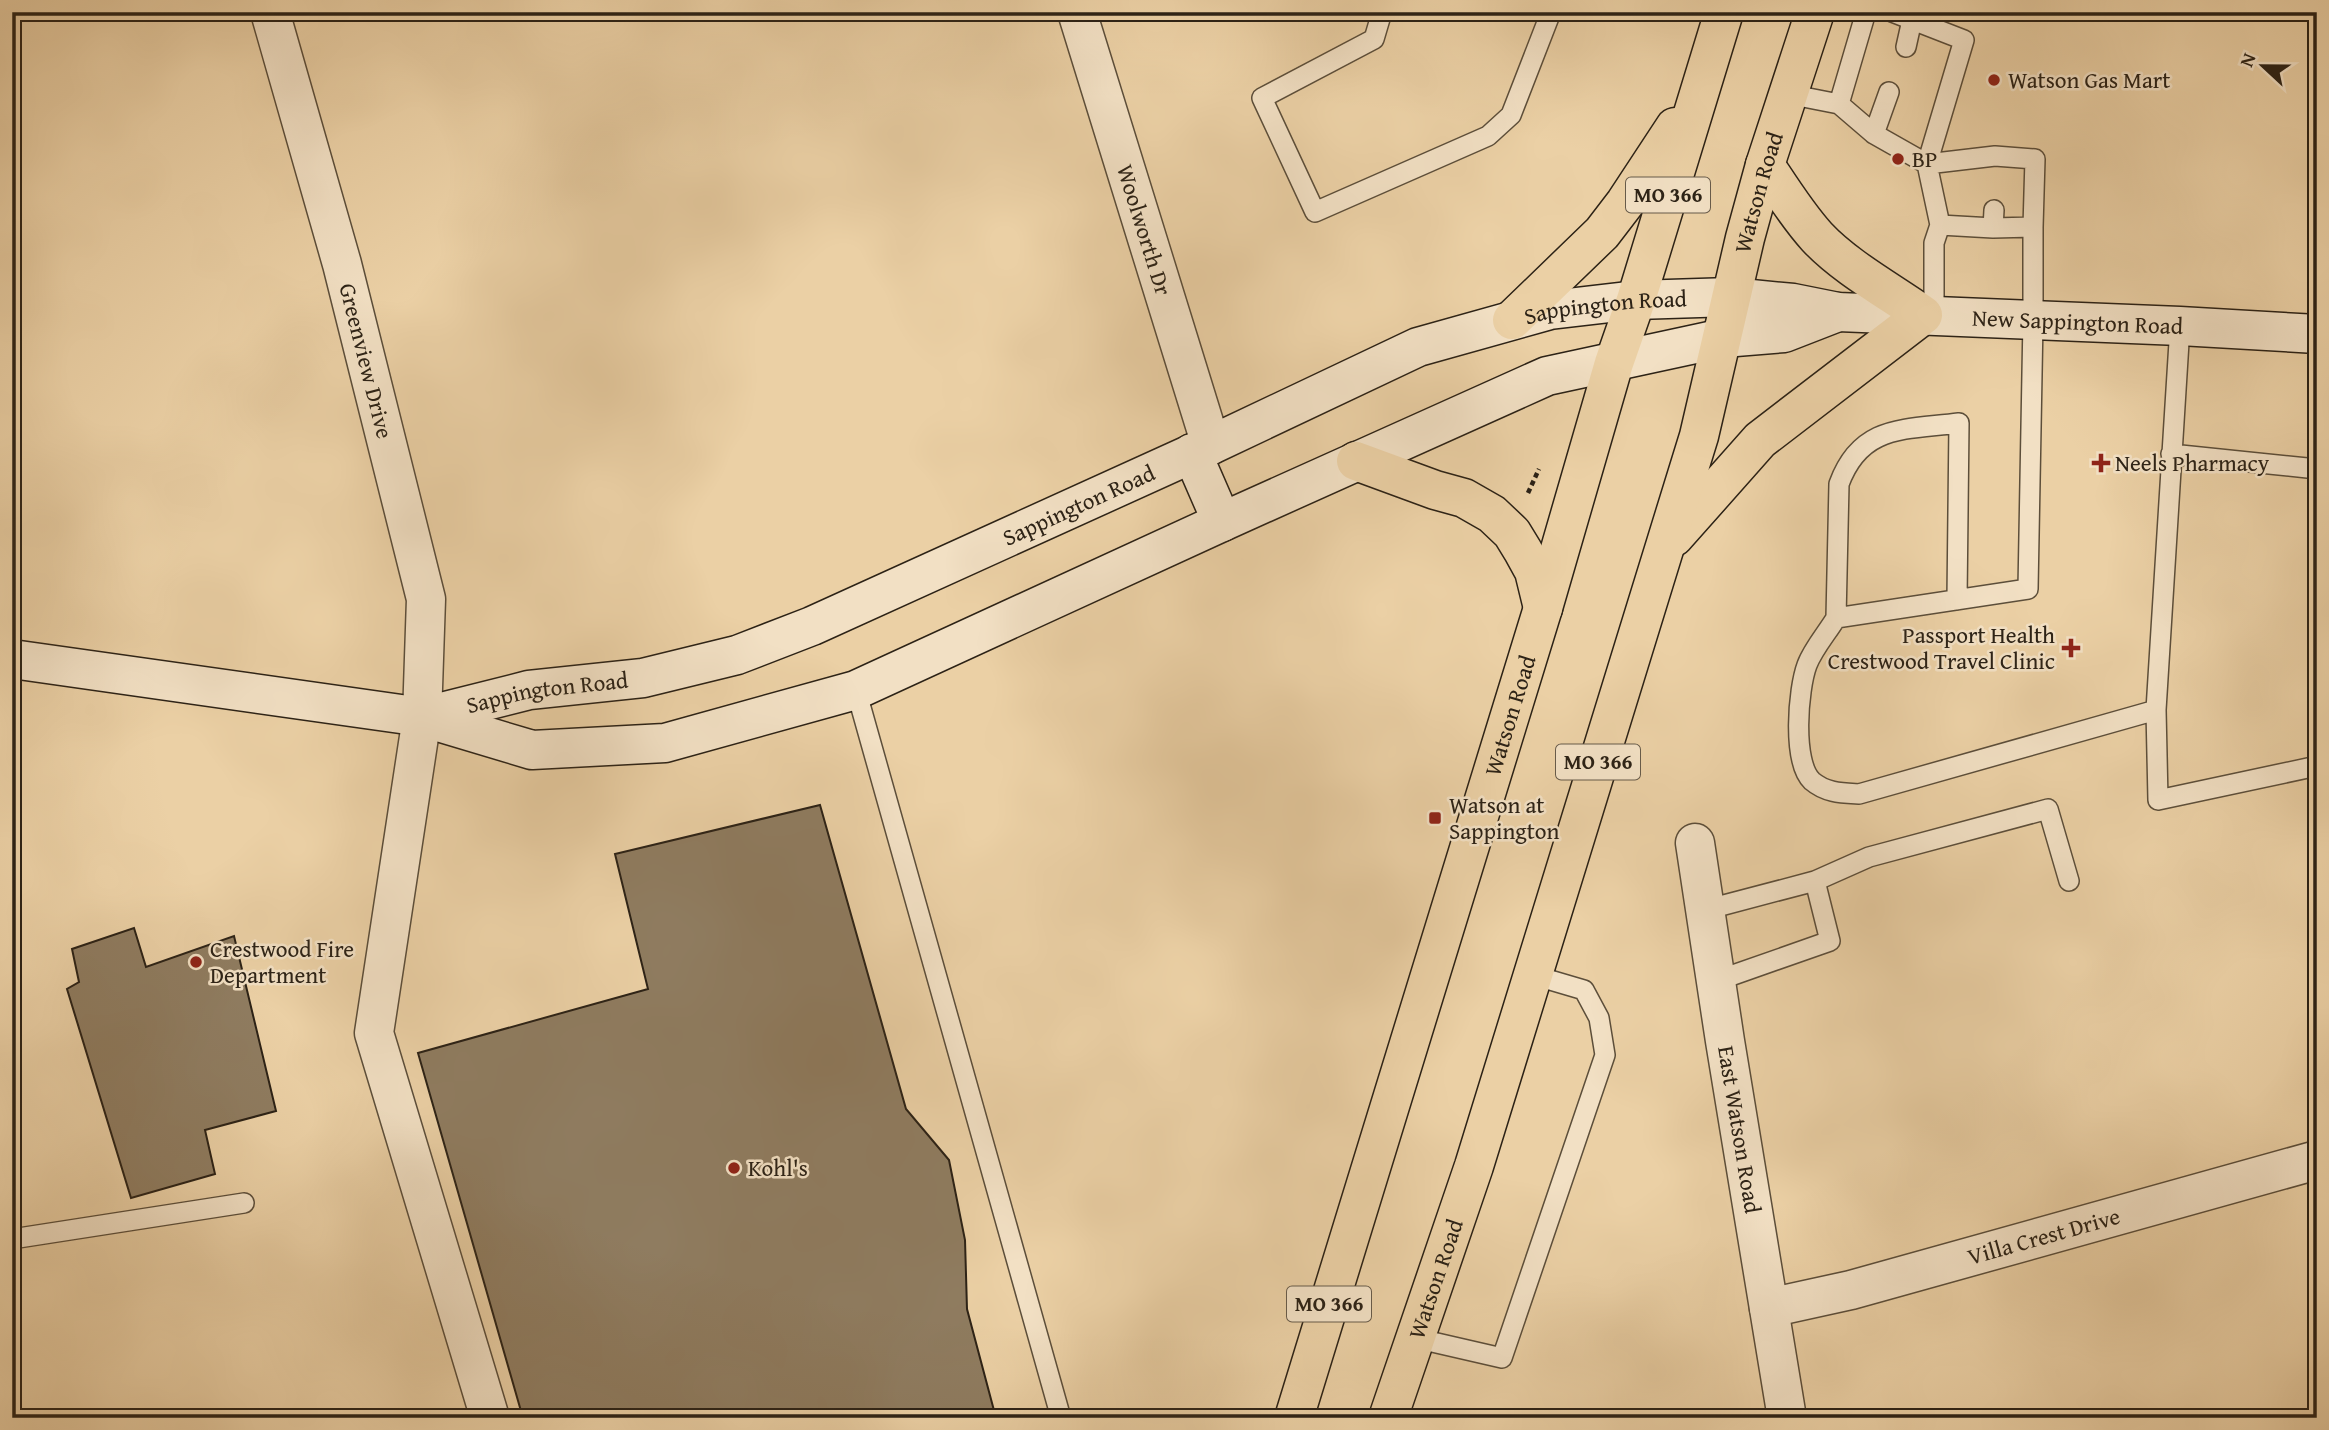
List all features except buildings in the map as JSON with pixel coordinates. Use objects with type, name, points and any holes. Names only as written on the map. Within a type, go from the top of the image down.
[{"type":"main road","name":"Greenview Drive","points":[[270,12],[342,264],[426,599],[422,717],[374,1033],[490,1418]]},
{"type":"main road","name":"Watson Road","points":[[1294,1418],[1543,608],[1614,363],[1636,300],[1724,12]]},
{"type":"main road","name":"Watson Road","points":[[1388,1418],[1474,1166],[1699,436],[1765,165],[1815,12]]},
{"type":"main road","name":"Woolworth Dr","points":[[1082,13],[1222,522]]},
{"type":"main road","points":[[1512,320],[1602,233],[1700,91]]},
{"type":"main road","points":[[1664,549],[1760,440],[1928,314],[1843,259],[1817,237],[1765,165]]},
{"type":"main road","name":"Sappington Road","points":[[422,717],[529,690],[643,678],[737,655],[812,626],[1418,347],[1549,310],[1636,300],[1731,297]]},
{"type":"main road","name":"New Sappington Road","points":[[1731,297],[1793,303],[1838,312],[1928,314],[2317,334]]},
{"type":"main road","name":"New Sappington Road","points":[[1614,363],[1723,338],[1784,333],[1838,312]]},
{"type":"main road","name":"Sappington Road","points":[[12,659],[422,717],[532,750],[665,743],[856,690],[1547,376],[1614,363]]},
{"type":"main road","points":[[1356,461],[1464,498],[1492,514],[1512,533],[1534,571],[1543,608]]},
{"type":"main road","name":"East Watson Road","points":[[1695,843],[1787,1418]]},
{"type":"main road","name":"Villa Crest Drive","points":[[1769,1308],[1851,1290],[2317,1160]]},
{"type":"lane","points":[[1382,12],[1374,39],[1262,98],[1315,212],[1488,136],[1511,115],[1551,12]]},
{"type":"lane","points":[[1839,104],[1867,12]]},
{"type":"lane","points":[[1892,12],[1964,40],[1927,164],[1940,225],[1934,243],[1928,314]]},
{"type":"lane","points":[[1906,47],[1912,20]]},
{"type":"lane","points":[[1874,134],[1889,92]]},
{"type":"lane","points":[[1788,94],[1839,104],[1874,134],[1927,164],[2035,159],[2028,589],[1836,618]]},
{"type":"lane","points":[[1940,225],[1993,219],[2033,227]]},
{"type":"lane","points":[[2180,326],[2156,710],[2158,800],[2317,766]]},
{"type":"lane","points":[[1957,600],[1959,423],[1884,432],[1861,448],[1846,465],[1839,484],[1836,618],[1808,663],[1799,697],[1801,761],[1811,780],[1833,792],[1858,794],[2156,710]]},
{"type":"lane","points":[[2171,454],[2317,469]]},
{"type":"lane","points":[[856,690],[1061,1418]]},
{"type":"lane","points":[[1705,910],[1815,881],[1869,857],[2048,809],[2069,881]]},
{"type":"lane","points":[[1716,981],[1830,941],[1815,881]]},
{"type":"lane","points":[[1415,1338],[1502,1358],[1605,1055],[1599,1018],[1584,990],[1533,975]]},
{"type":"lane","points":[[12,1239],[244,1203]]},
{"type":"place","name":"Watson Gas Mart","points":[[1994,80]]},
{"type":"place","name":"BP","points":[[1898,159]]},
{"type":"place","name":"Neels Pharmacy","points":[[2101,463]]},
{"type":"place","name":"Passport Health Crestwood Travel Clinic","points":[[2071,648]]},
{"type":"place","name":"Watson at Sappington","points":[[1435,818]]},
{"type":"place","name":"Crestwood Fire Department","points":[[196,962]]},
{"type":"place","name":"Kohl's","points":[[734,1168]]}]
